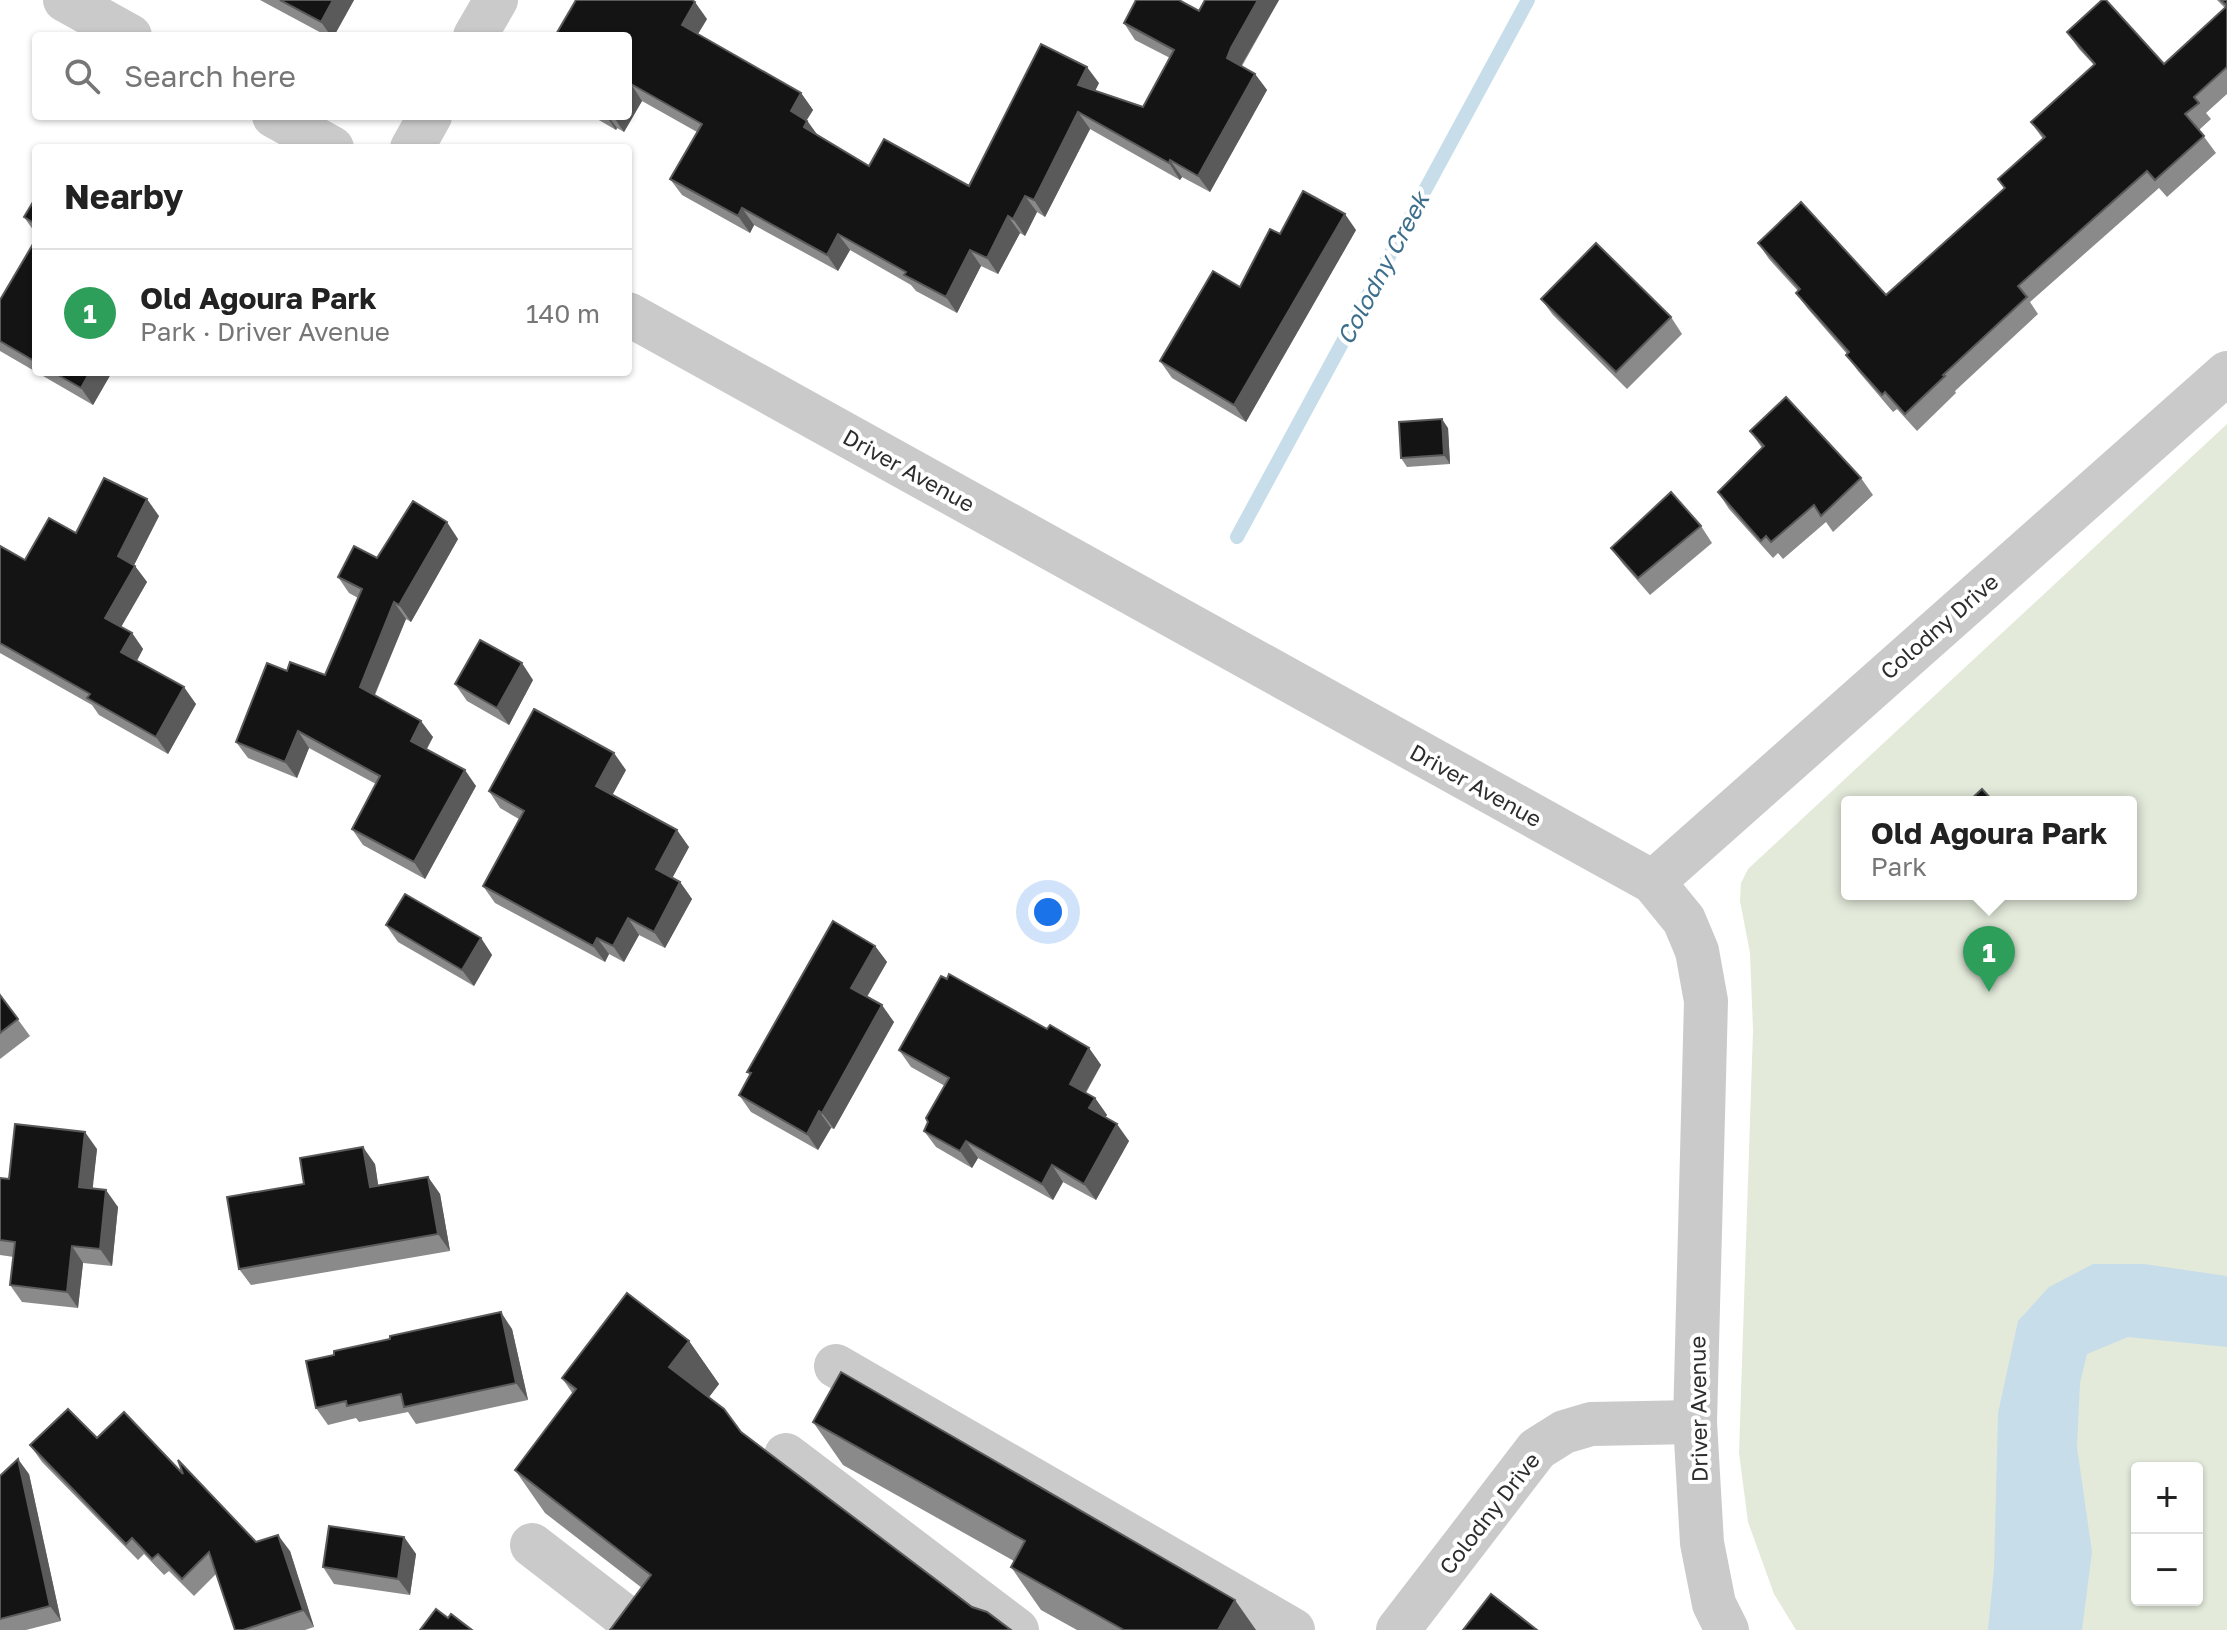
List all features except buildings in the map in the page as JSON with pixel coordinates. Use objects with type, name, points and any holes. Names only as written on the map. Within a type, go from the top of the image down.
[{"type":"street","points":[[65,0],[123,32]]},
{"type":"street","points":[[477,32],[496,0]]},
{"type":"street","points":[[281,120],[325,144]]},
{"type":"street","points":[[414,144],[428,120]]},
{"type":"street","name":"Driver Avenue","points":[[632,316],[1653,882],[1684,920],[1697,951],[1706,1001],[1695,1422],[1702,1543],[1714,1604],[1727,1630]]},
{"type":"street","name":"Colodny Drive","points":[[1653,882],[2227,373]]},
{"type":"street","points":[[836,1366],[1293,1630]]},
{"type":"street","name":"Colodny Drive","points":[[1398,1630],[1537,1449],[1564,1432],[1591,1424],[1695,1422]]},
{"type":"street","points":[[786,1455],[1017,1630]]},
{"type":"street","points":[[532,1545],[642,1630]]},
{"type":"green space","points":[[2227,424],[2227,1630],[1796,1630],[1774,1594],[1748,1522],[1739,1453],[1753,1030],[1750,953],[1740,901],[1741,883],[1748,869]]},
{"type":"water","points":[[2093,1264],[2144,1264],[2227,1276],[2227,1347],[2128,1337],[2087,1354],[2080,1383],[2077,1447],[2092,1552],[2082,1630],[1988,1630],[1994,1569],[1998,1413],[2018,1321],[2049,1287]]},
{"type":"waterway","name":"Colodny Creek","points":[[1237,537],[1528,0]]},
{"type":"place","name":"Old Agoura Park","points":[[1989,992]]}]
